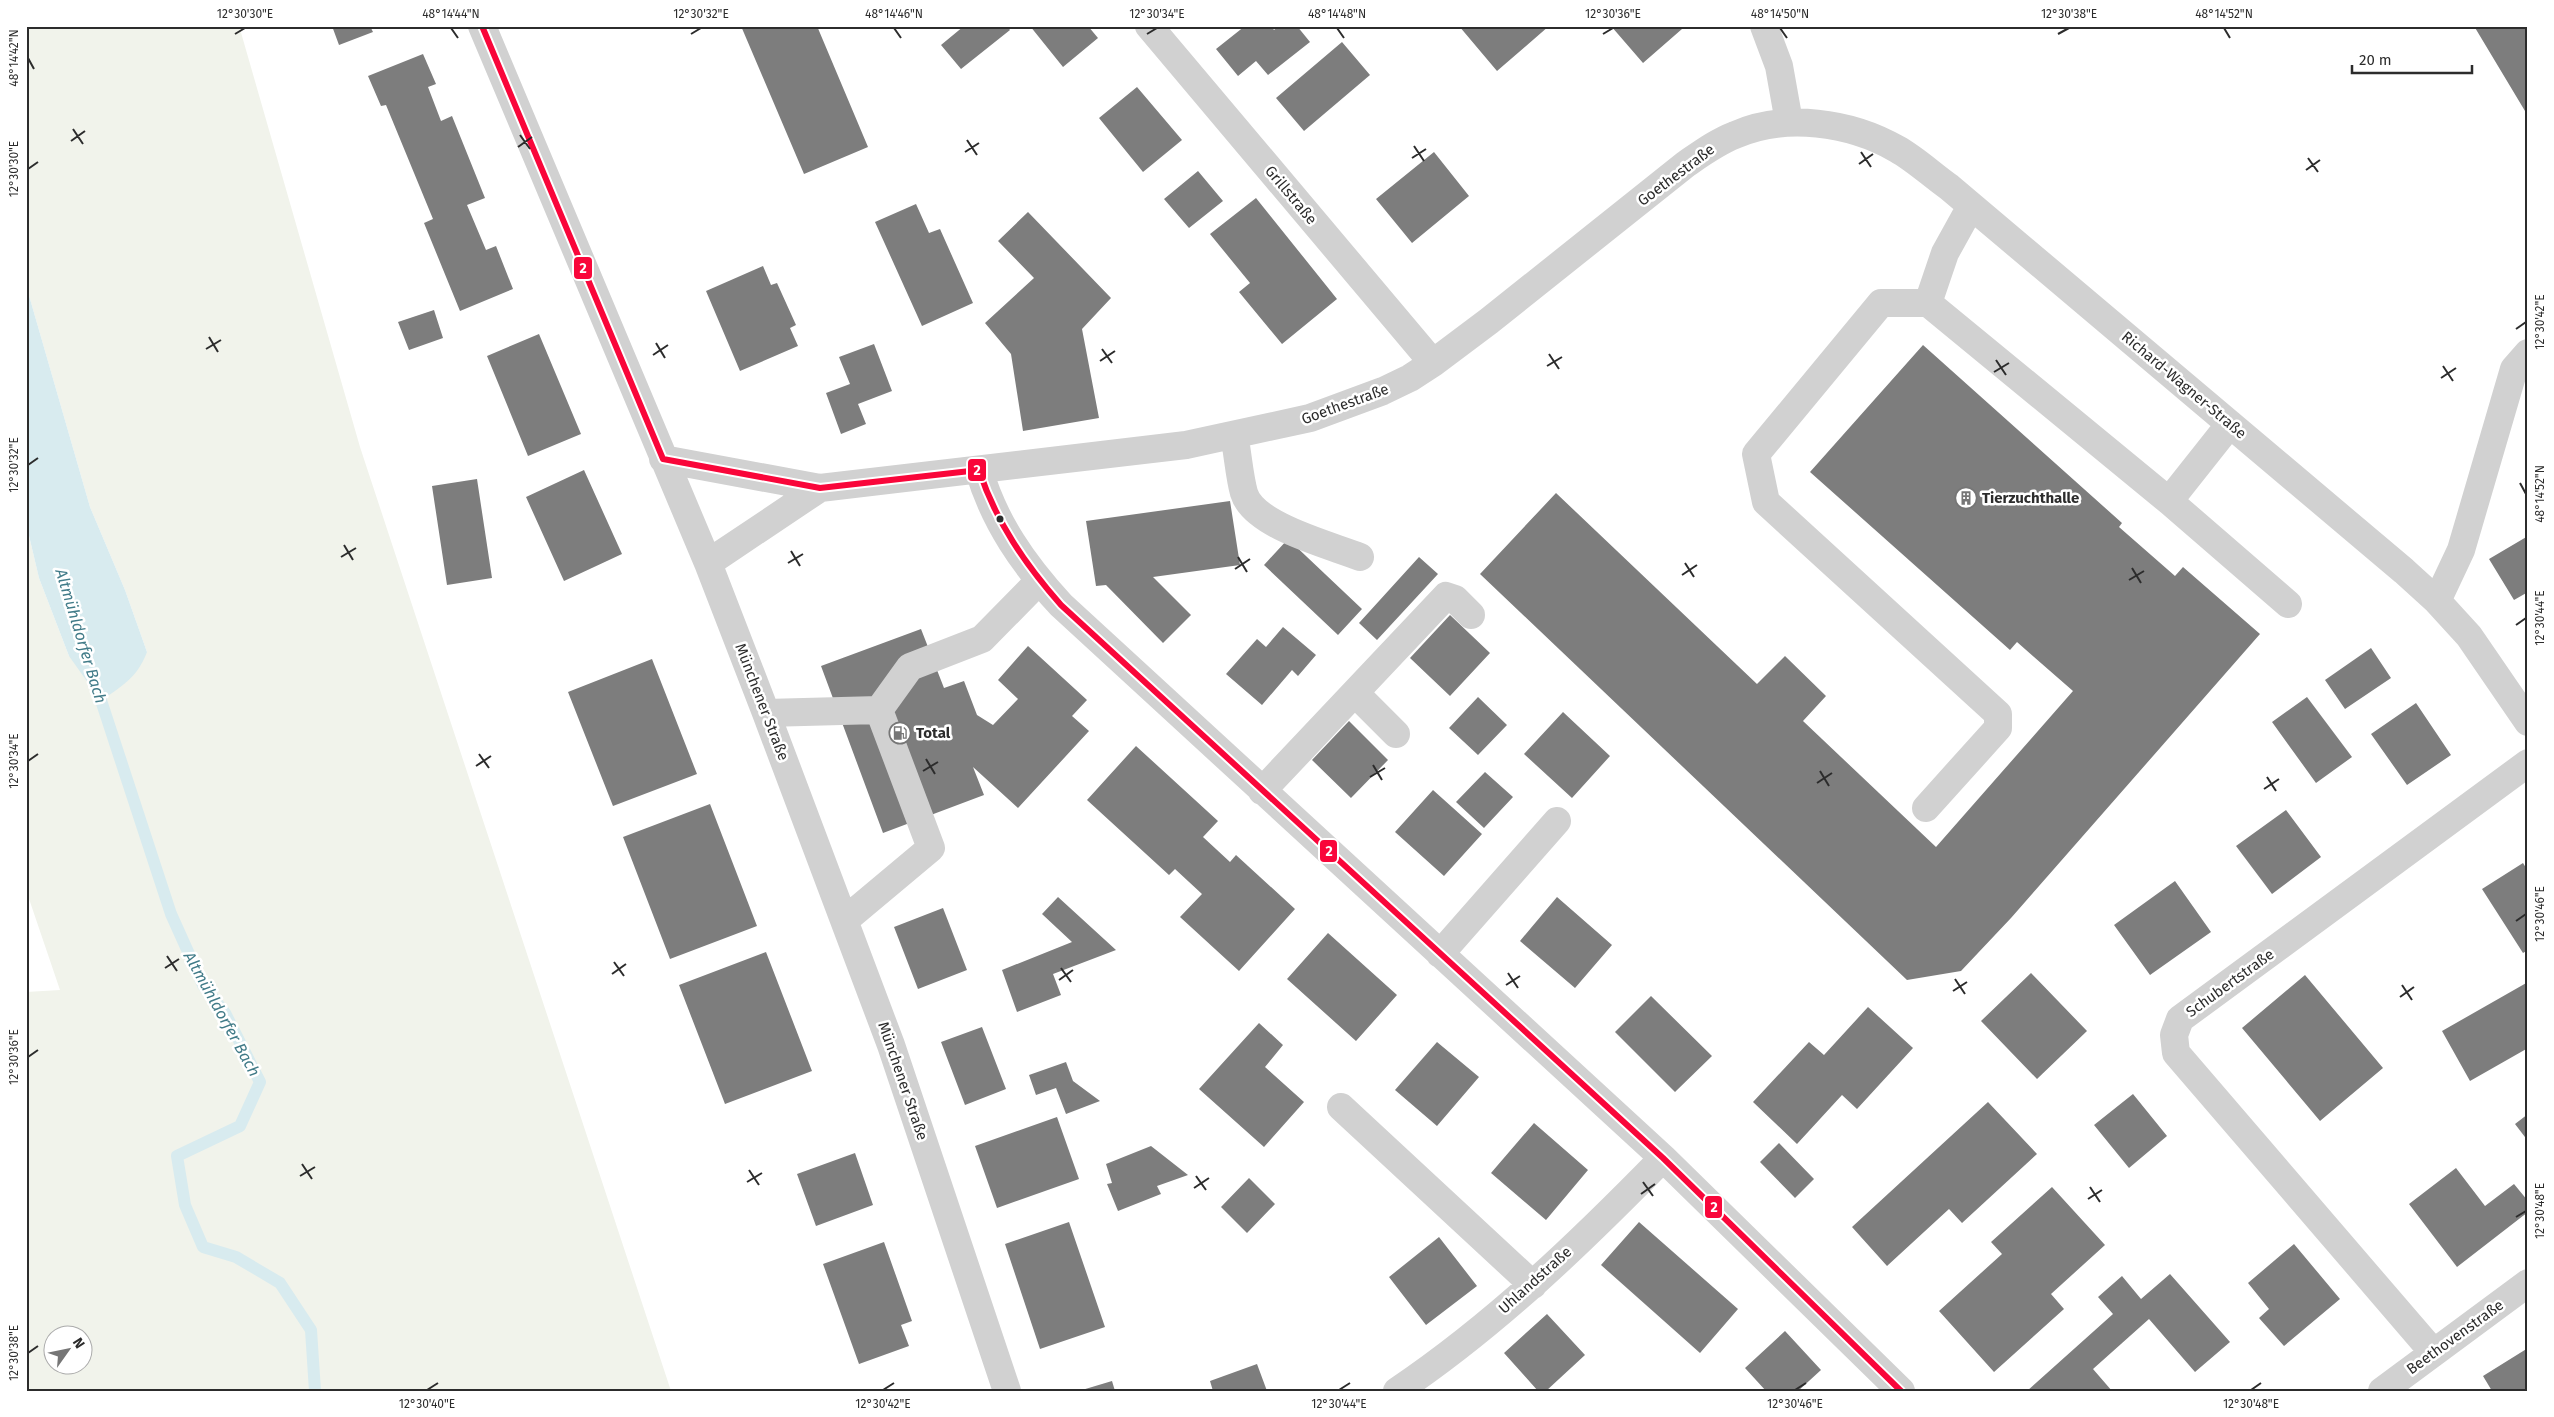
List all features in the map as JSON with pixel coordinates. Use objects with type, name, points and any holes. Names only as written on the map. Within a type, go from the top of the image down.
[{"type":"street","name":"Grillstraße","points":[[1149,26],[1433,363]]},
{"type":"street","points":[[1764,26],[1779,66],[1789,122]]},
{"type":"street","name":"Münchener Straße","points":[[492,30],[663,459],[708,563],[845,920],[949,1212],[1007,1391]]},
{"type":"street","name":"Goethestraße","points":[[663,459],[820,488],[1186,445],[1310,418],[1356,402],[1410,378],[1433,363],[1489,321],[1686,164],[1713,145],[1737,134],[1789,122]]},
{"type":"street","name":"Richard-Wagner-Straße","points":[[1789,122],[1830,125],[1867,136],[1897,149],[1971,206],[2438,601],[2469,636],[2528,722]]},
{"type":"street","points":[[1928,303],[1944,253],[1971,206]]},
{"type":"street","points":[[1926,808],[1998,728],[1998,714],[1766,502],[1756,454],[1881,303],[1928,303],[2169,501],[2288,604]]},
{"type":"street","points":[[2438,601],[2461,550],[2514,369],[2528,353]]},
{"type":"street","points":[[2169,501],[2230,424]]},
{"type":"street","points":[[1234,435],[1244,495],[1266,520],[1360,557]]},
{"type":"street","points":[[978,470],[987,499],[1008,537],[1039,581],[1061,605],[1663,1158],[1901,1391]]},
{"type":"street","name":"Goethestraße","points":[[708,563],[820,488]]},
{"type":"street","points":[[879,710],[910,668],[982,639],[1039,581]]},
{"type":"street","points":[[1262,791],[1446,596],[1456,599],[1471,614]]},
{"type":"street","points":[[1355,693],[1396,734]]},
{"type":"street","points":[[766,713],[879,710]]},
{"type":"street","points":[[845,920],[931,848],[879,710]]},
{"type":"street","name":"Schubertstraße","points":[[2433,1352],[2176,1052],[2174,1035],[2180,1019],[2528,762]]},
{"type":"street","points":[[1440,954],[1557,821]]},
{"type":"street","points":[[1340,1107],[1533,1285]]},
{"type":"street","name":"Uhlandstraße","points":[[1397,1391],[1444,1357],[1533,1285],[1663,1158]]},
{"type":"street","name":"Beethovenstraße","points":[[2382,1391],[2528,1283]]},
{"type":"shaded area","points":[[26,26],[238,26],[360,447],[671,1391],[26,1391],[26,992],[60,990],[26,890],[26,523],[39,578],[69,656],[147,652],[125,590],[90,507],[26,285]]},
{"type":"water","points":[[26,285],[90,507],[125,590],[147,652],[134,675],[101,701],[69,656],[39,578],[26,523]]},
{"type":"building","points":[[332,26],[370,26],[373,32],[339,45]]},
{"type":"building","points":[[741,26],[817,26],[868,147],[804,174]]},
{"type":"building","points":[[964,26],[1007,26],[1010,30],[961,69],[941,45]]},
{"type":"building","points":[[1030,26],[1088,26],[1098,38],[1063,67]]},
{"type":"building","points":[[1245,26],[1271,26],[1274,30],[1279,26],[1297,26],[1310,42],[1268,75],[1256,61],[1238,76],[1216,49]]},
{"type":"building","points":[[1459,26],[1549,26],[1497,71]]},
{"type":"building","points":[[1611,26],[1680,26],[1682,29],[1643,63]]},
{"type":"building","points":[[2474,26],[2528,26],[2528,116]]},
{"type":"building","points":[[1342,42],[1370,75],[1304,131],[1276,98]]},
{"type":"building","points":[[423,54],[436,84],[428,87],[441,121],[452,116],[485,198],[467,205],[486,250],[496,246],[513,289],[460,311],[424,223],[433,219],[386,105],[381,106],[368,76]]},
{"type":"building","points":[[1137,87],[1182,140],[1143,172],[1099,118]]},
{"type":"building","points":[[1434,152],[1469,196],[1412,243],[1376,199]]},
{"type":"building","points":[[1198,171],[1223,201],[1189,228],[1164,199]]},
{"type":"building","points":[[1256,198],[1337,299],[1282,344],[1239,292],[1250,283],[1210,234]]},
{"type":"building","points":[[916,204],[929,233],[940,229],[973,303],[922,326],[875,222]]},
{"type":"building","points":[[1028,212],[1111,298],[1082,329],[1099,418],[1023,431],[1011,354],[985,323],[1034,278],[998,241]]},
{"type":"building","points":[[763,266],[771,285],[777,283],[796,325],[790,328],[798,346],[740,371],[706,291]]},
{"type":"building","points":[[434,310],[443,338],[409,350],[398,322]]},
{"type":"building","points":[[539,334],[581,434],[528,456],[487,356]]},
{"type":"building","points":[[874,344],[892,391],[858,404],[866,424],[841,434],[826,393],[850,384],[839,357]]},
{"type":"building","points":[[1923,345],[2122,523],[2119,527],[2175,576],[2183,567],[2260,634],[2011,918],[1961,971],[1907,980],[1480,574],[1556,493],[1757,684],[1785,656],[1826,696],[1803,721],[1936,847],[2073,691],[2017,642],[2010,650],[1810,472]]},
{"type":"building","points":[[584,470],[622,554],[564,581],[526,497]]},
{"type":"building","points":[[477,479],[492,578],[447,585],[432,486]]},
{"type":"building","points":[[1230,501],[1240,565],[1153,577],[1191,615],[1163,643],[1106,585],[1096,586],[1086,521]]},
{"type":"building","points":[[2528,536],[2528,592],[2514,600],[2489,559]]},
{"type":"building","points":[[1288,539],[1362,609],[1338,635],[1264,565]]},
{"type":"building","points":[[1419,557],[1438,574],[1377,640],[1359,623]]},
{"type":"building","points":[[1450,615],[1490,653],[1450,696],[1410,658]]},
{"type":"building","points":[[1283,627],[1316,655],[1298,676],[1292,670],[1262,705],[1226,674],[1257,639],[1266,647]]},
{"type":"building","points":[[921,629],[944,688],[964,681],[977,715],[993,725],[1018,699],[998,680],[1028,646],[1087,700],[1072,716],[1089,731],[1018,808],[973,767],[984,795],[883,833],[821,666]]},
{"type":"building","points":[[2371,648],[2391,678],[2345,709],[2325,680]]},
{"type":"building","points":[[652,659],[697,774],[613,806],[568,692]]},
{"type":"building","points":[[1478,697],[1507,725],[1478,755],[1449,728]]},
{"type":"building","points":[[2307,697],[2352,757],[2316,783],[2272,722]]},
{"type":"building","points":[[2416,703],[2451,755],[2407,785],[2371,734]]},
{"type":"building","points":[[1563,712],[1610,756],[1572,798],[1524,754]]},
{"type":"building","points":[[1349,721],[1388,760],[1351,798],[1312,760]]},
{"type":"building","points":[[1136,746],[1218,821],[1203,837],[1230,862],[1236,855],[1295,909],[1239,971],[1180,917],[1202,894],[1175,869],[1169,875],[1087,800]]},
{"type":"building","points":[[1485,772],[1513,797],[1484,828],[1456,802]]},
{"type":"building","points":[[1433,790],[1482,834],[1444,876],[1395,832]]},
{"type":"building","points":[[710,804],[757,926],[670,959],[623,837]]},
{"type":"building","points":[[2286,810],[2321,857],[2272,894],[2236,846]]},
{"type":"building","points":[[2523,863],[2528,871],[2528,950],[2523,953],[2482,889]]},
{"type":"building","points":[[2175,881],[2211,932],[2150,975],[2114,925]]},
{"type":"building","points":[[1058,897],[1116,950],[1053,974],[1061,995],[1017,1012],[1002,970],[1072,942],[1042,914]]},
{"type":"building","points":[[1557,897],[1612,945],[1575,988],[1520,941]]},
{"type":"building","points":[[943,908],[967,970],[918,989],[894,927]]},
{"type":"building","points":[[1328,933],[1397,995],[1356,1041],[1287,979]]},
{"type":"building","points":[[766,952],[812,1071],[725,1104],[679,985]]},
{"type":"building","points":[[2031,973],[2087,1031],[2037,1079],[1981,1021]]},
{"type":"building","points":[[2305,975],[2383,1068],[2320,1121],[2242,1028]]},
{"type":"building","points":[[2528,982],[2528,1048],[2470,1081],[2442,1031]]},
{"type":"building","points":[[1651,996],[1712,1056],[1675,1092],[1615,1032]]},
{"type":"building","points":[[1868,1007],[1913,1048],[1857,1109],[1842,1095],[1797,1144],[1753,1102],[1809,1042],[1824,1055]]},
{"type":"building","points":[[1259,1023],[1283,1045],[1265,1067],[1304,1102],[1264,1147],[1199,1089]]},
{"type":"building","points":[[982,1027],[1006,1089],[965,1105],[941,1042]]},
{"type":"building","points":[[1437,1042],[1479,1077],[1437,1126],[1395,1090]]},
{"type":"building","points":[[1066,1062],[1073,1081],[1100,1101],[1066,1114],[1056,1088],[1036,1095],[1029,1075]]},
{"type":"building","points":[[2133,1094],[2167,1136],[2129,1168],[2094,1125]]},
{"type":"building","points":[[1988,1102],[2037,1154],[1962,1223],[1949,1209],[1887,1266],[1852,1227]]},
{"type":"building","points":[[2528,1114],[2528,1141],[2515,1124]]},
{"type":"building","points":[[1057,1117],[1079,1179],[997,1208],[975,1146]]},
{"type":"building","points":[[1534,1123],[1588,1170],[1546,1220],[1491,1173]]},
{"type":"building","points":[[1779,1143],[1814,1179],[1795,1198],[1760,1162]]},
{"type":"building","points":[[1151,1146],[1188,1175],[1157,1186],[1161,1194],[1118,1211],[1107,1184],[1112,1183],[1106,1164]]},
{"type":"building","points":[[855,1153],[873,1205],[816,1226],[797,1174]]},
{"type":"building","points":[[2456,1168],[2485,1206],[2514,1184],[2528,1201],[2528,1212],[2457,1267],[2409,1204]]},
{"type":"building","points":[[1249,1178],[1275,1204],[1247,1233],[1221,1207]]},
{"type":"building","points":[[2052,1187],[2105,1245],[2051,1294],[2064,1309],[1994,1372],[1939,1311],[2002,1254],[1991,1242]]},
{"type":"building","points":[[1069,1222],[1105,1327],[1040,1349],[1005,1244]]},
{"type":"building","points":[[1639,1222],[1738,1309],[1700,1353],[1601,1265]]},
{"type":"building","points":[[1439,1237],[1477,1286],[1426,1325],[1389,1277]]},
{"type":"building","points":[[884,1242],[912,1321],[901,1325],[909,1346],[859,1364],[823,1264]]},
{"type":"building","points":[[2294,1244],[2340,1299],[2284,1346],[2259,1318],[2269,1309],[2248,1283]]},
{"type":"building","points":[[2170,1274],[2230,1342],[2195,1372],[2149,1319],[2093,1369],[2112,1391],[2027,1391],[2113,1314],[2098,1297],[2122,1276],[2141,1299]]},
{"type":"building","points":[[1547,1314],[1585,1355],[1546,1391],[1538,1391],[1504,1353]]},
{"type":"building","points":[[1785,1331],[1821,1370],[1798,1391],[1766,1391],[1745,1368]]},
{"type":"building","points":[[2528,1348],[2528,1391],[2492,1391],[2483,1376]]},
{"type":"building","points":[[1257,1364],[1267,1391],[1213,1391],[1210,1381]]},
{"type":"building","points":[[1112,1381],[1115,1391],[1082,1391],[1082,1390]]},
{"type":"waterway","name":"Altmühldorfer Bach","points":[[96,685],[171,914],[203,985],[225,1013],[260,1082],[240,1126],[177,1156],[185,1205],[203,1247],[236,1257],[280,1283],[311,1330],[315,1391]]},
{"type":"transit line","name":"2","points":[[482,26],[663,459],[820,488],[979,470],[994,507],[1013,542],[1035,574],[1061,605],[1663,1158],[1901,1391]]},
{"type":"place","name":"Tierzuchthalle","points":[[1966,498]]},
{"type":"place","name":"Total","points":[[900,733]]}]
